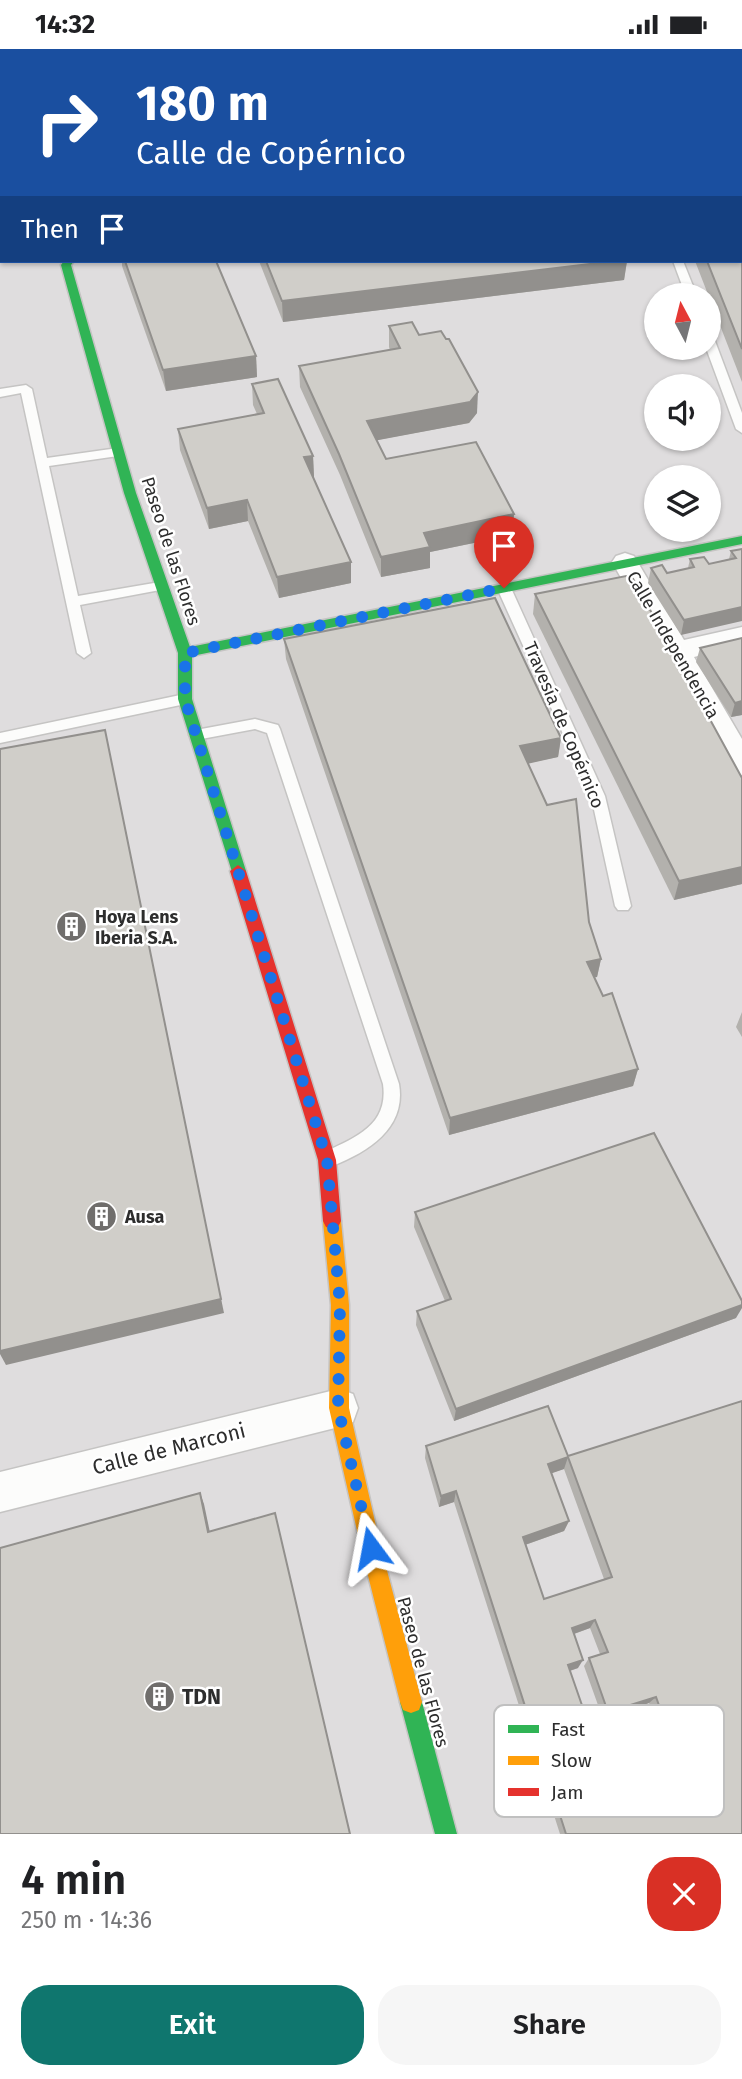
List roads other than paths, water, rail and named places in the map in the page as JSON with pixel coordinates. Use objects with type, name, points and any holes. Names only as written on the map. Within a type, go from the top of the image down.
[{"type":"street","name":"Paseo de las Flores","points":[[68,263],[118,452],[160,586],[185,653],[185,699],[327,1160],[340,1305],[338,1408],[371,1548],[446,1834]]},
{"type":"street","points":[[185,653],[742,540]]},
{"type":"street","name":"Calle Independencia","points":[[625,562],[676,651],[732,726],[742,764]]},
{"type":"street","points":[[676,651],[742,636]]},
{"type":"street","name":"Calle de Marconi","points":[[0,1492],[338,1408]]},
{"type":"lane","points":[[679,263],[687,283]]},
{"type":"lane","points":[[716,361],[742,429]]},
{"type":"lane","points":[[0,393],[26,389],[84,653]]},
{"type":"lane","points":[[42,463],[118,452]]},
{"type":"lane","points":[[73,602],[160,586]]},
{"type":"lane","name":"Travesía de Copérnico","points":[[504,588],[598,796],[623,906]]},
{"type":"lane","points":[[0,738],[185,699]]},
{"type":"lane","points":[[196,735],[255,724],[273,729],[391,1084],[393,1104],[387,1120],[359,1144],[327,1160]]},
{"type":"place","name":"Hoya Lens Iberia S.A.","points":[[72,927]]},
{"type":"place","name":"Ausa","points":[[102,1217]]},
{"type":"place","name":"TDN","points":[[159,1697]]}]
